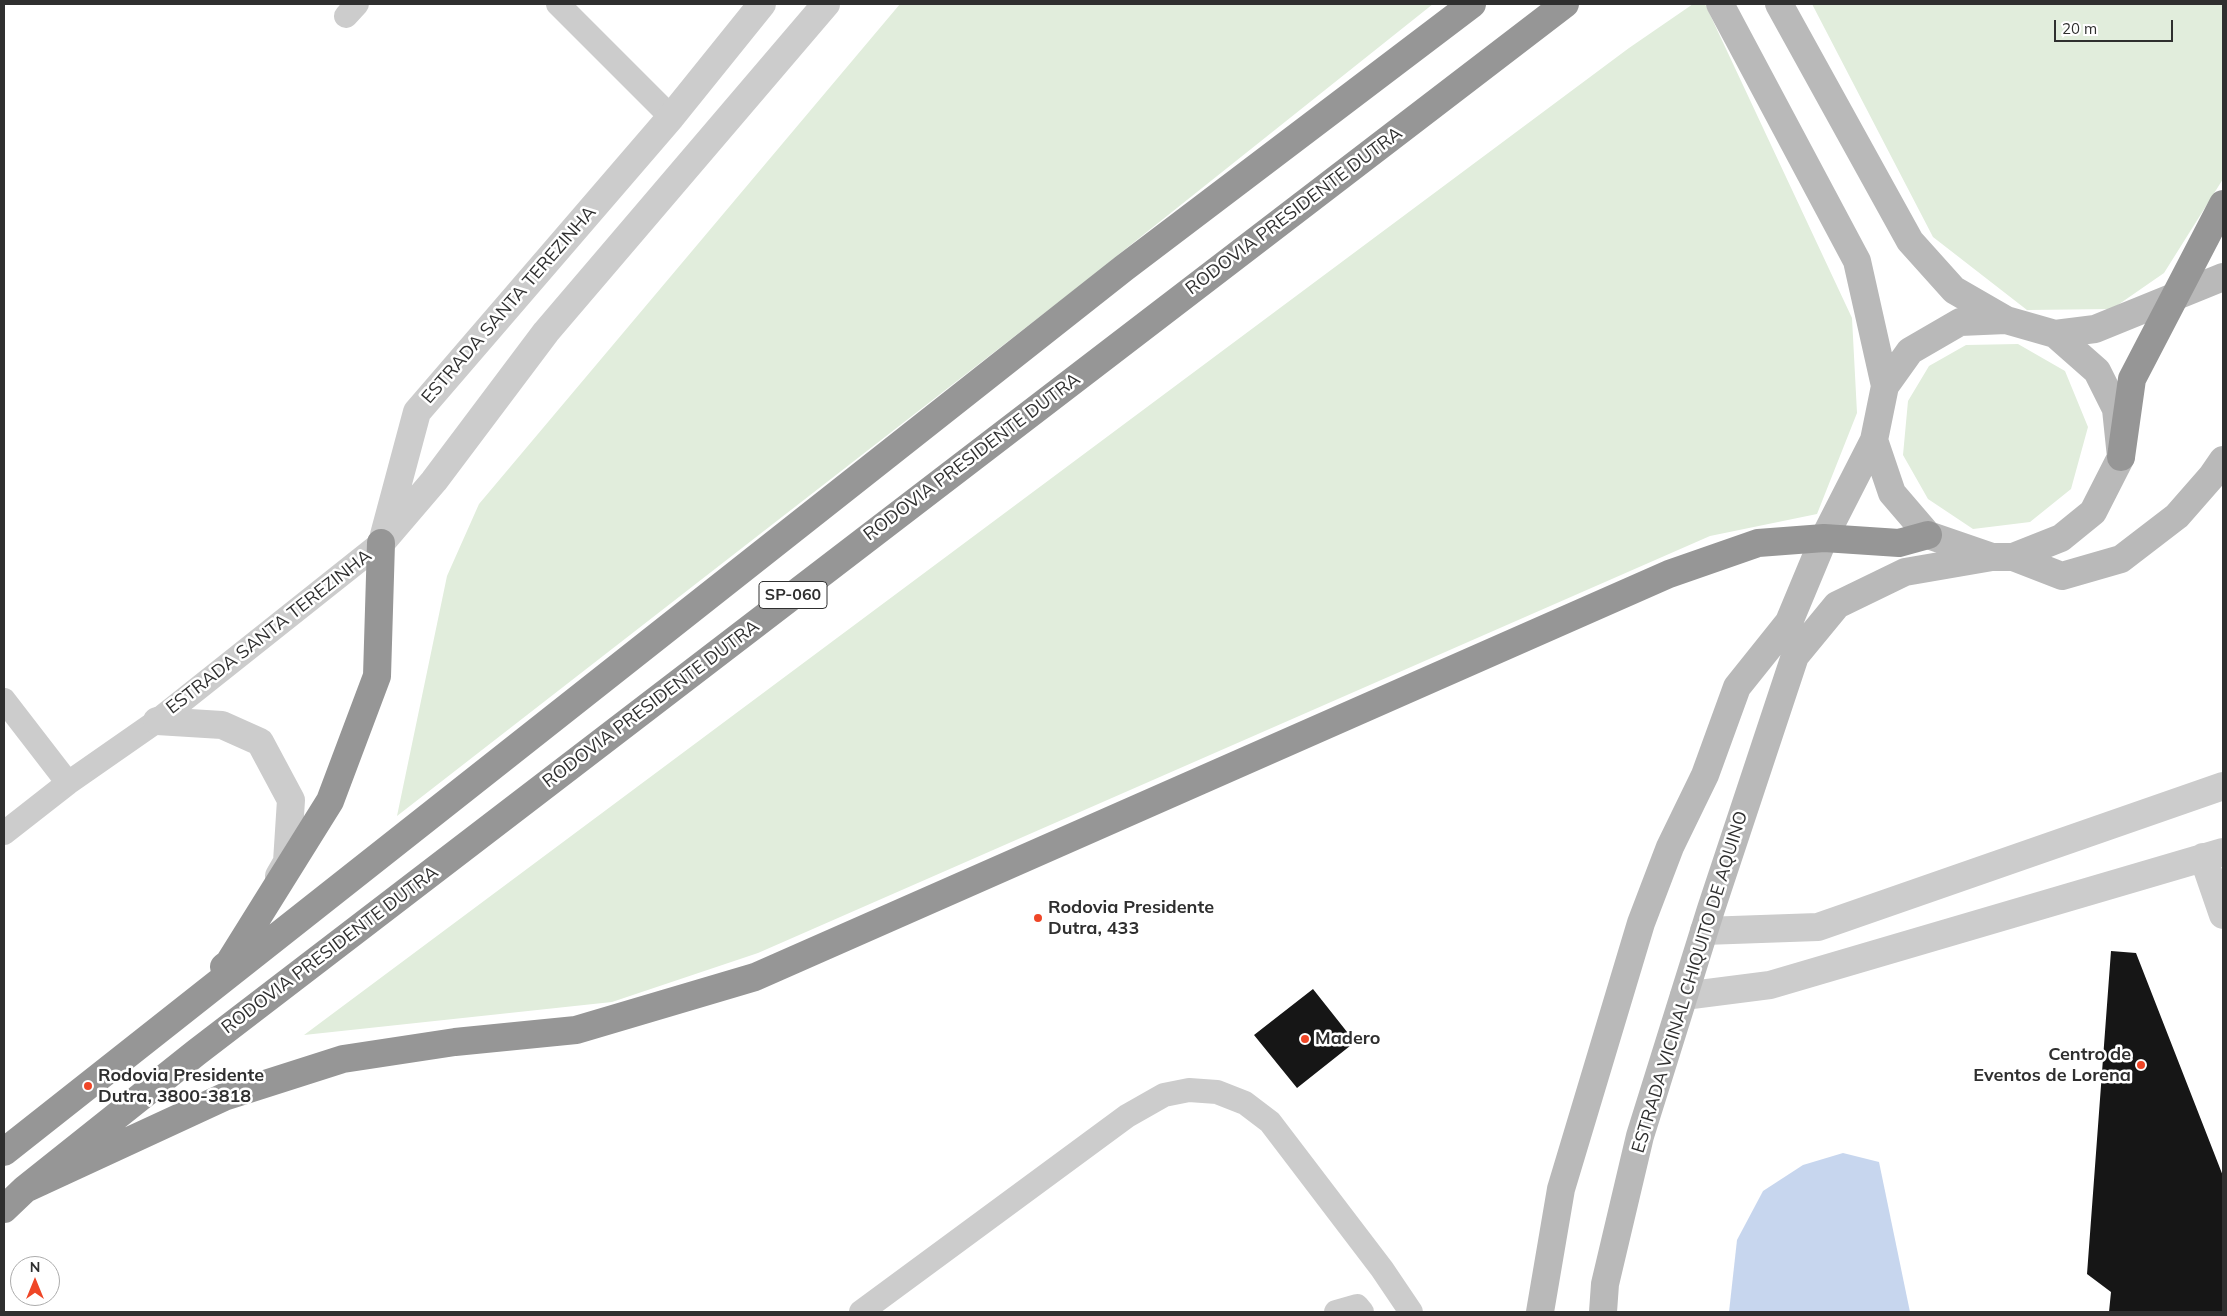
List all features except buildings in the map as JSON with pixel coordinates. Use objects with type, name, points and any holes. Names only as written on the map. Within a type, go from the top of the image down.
[{"type":"highway","name":"SP-060","points":[[4,1150],[1124,268],[1472,4]]},
{"type":"highway","name":"RODOVIA PRESIDENTE DUTRA","points":[[4,1209],[25,1190],[236,1022],[1565,4]]},
{"type":"highway","points":[[2121,457],[2132,378],[2223,204]]},
{"type":"highway","points":[[25,1190],[224,1097],[343,1059],[455,1042],[576,1030],[755,977],[1669,574],[1758,543],[1824,538],[1899,543],[1928,535]]},
{"type":"highway","points":[[4,1150],[229,963],[330,801],[377,676],[381,543]]},
{"type":"street","name":"ESTRADA SANTA TEREZINHA","points":[[381,543],[417,412],[671,117],[762,4]]},
{"type":"street","points":[[381,543],[434,481],[546,332],[826,4]]},
{"type":"street","points":[[1720,4],[1857,260],[1885,386]]},
{"type":"street","points":[[1779,4],[1910,241],[1954,290],[2006,320],[2055,334],[2095,329],[2223,277]]},
{"type":"street","points":[[1540,1312],[1561,1190],[1642,923],[1670,847],[1705,775],[1738,687],[1789,622],[1824,538],[1874,440],[1885,386],[1910,351],[1960,322],[2006,320]]},
{"type":"street","points":[[2002,556],[2061,538],[2093,512],[2121,457],[2116,409],[2097,371],[2055,334]]},
{"type":"street","points":[[1874,440],[1892,493],[1928,535],[2002,556],[2062,576],[2122,558],[2177,516],[2212,476],[2223,460]]},
{"type":"street","name":"ESTRADA VICINAL CHIQUITO DE AQUINO","points":[[1603,1312],[1605,1284],[1640,1136],[1704,931],[1795,656],[1837,605],[1905,572],[2002,556]]},
{"type":"street","points":[[157,721],[222,725],[260,742],[291,800],[287,862],[229,963]]},
{"type":"street","points":[[1704,931],[1818,927],[2223,786]]},
{"type":"street","points":[[1684,996],[1770,985],[2213,854],[2223,915]]},
{"type":"lane","points":[[558,4],[671,117]]},
{"type":"lane","name":"ESTRADA SANTA TEREZINHA","points":[[4,834],[68,783],[157,721],[381,543]]},
{"type":"lane","points":[[4,700],[68,783]]},
{"type":"lane","points":[[861,1312],[1127,1116],[1164,1094],[1189,1090],[1217,1092],[1245,1103],[1270,1122],[1382,1269],[1410,1312]]},
{"type":"lane","points":[[1336,1312],[1356,1306],[1362,1312]]},
{"type":"green space","points":[[900,4],[1433,4],[1069,294],[397,816],[447,576],[479,504]]},
{"type":"green space","points":[[1693,4],[1705,4],[1852,318],[1857,413],[1817,514],[1710,536],[758,953],[612,1002],[304,1035],[1629,48]]},
{"type":"green space","points":[[1812,4],[2223,4],[2223,179],[2164,273],[2112,309],[2027,310],[1933,237]]},
{"type":"green space","points":[[2018,344],[2065,371],[2088,427],[2071,489],[2030,522],[1973,529],[1928,499],[1903,455],[1908,401],[1929,366],[1966,345]]},
{"type":"water","points":[[1843,1153],[1879,1162],[1910,1312],[1729,1312],[1737,1240],[1763,1191],[1803,1165]]},
{"type":"place","name":"Rodovia Presidente Dutra, 433","points":[[1038,918]]},
{"type":"place","name":"Madero","points":[[1305,1039]]},
{"type":"place","name":"Centro de Eventos de Lorena","points":[[2141,1065]]},
{"type":"place","name":"Rodovia Presidente Dutra, 3800-3818","points":[[88,1086]]}]
